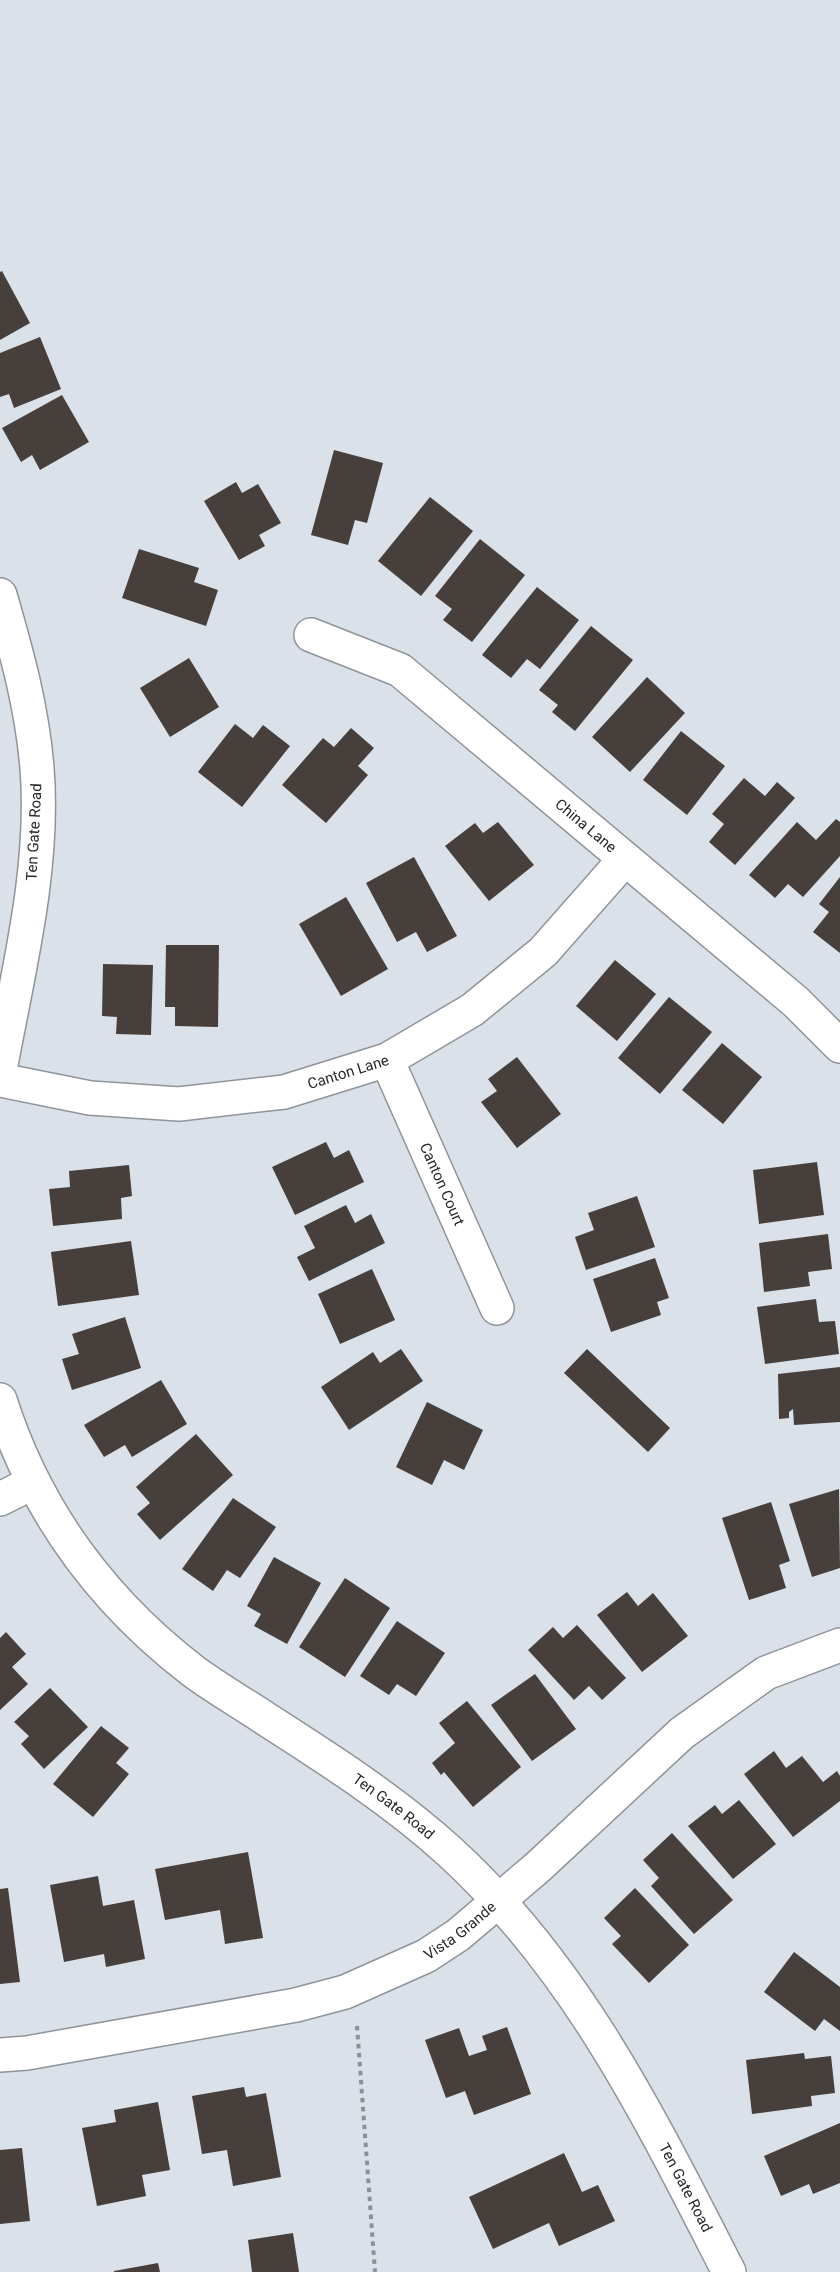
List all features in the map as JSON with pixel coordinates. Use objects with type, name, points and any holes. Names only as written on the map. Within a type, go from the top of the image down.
[{"type":"street","name":"Ten Gate Road","points":[[0,595],[25,680],[37,770],[36,859],[0,1070]]},
{"type":"street","name":"China Lane","points":[[311,635],[400,670],[796,1002],[840,1046]]},
{"type":"street","name":"Canton Lane","points":[[0,1080],[90,1098],[178,1104],[284,1092],[387,1060],[472,1010],[543,952],[625,859]]},
{"type":"street","name":"Canton Court","points":[[387,1060],[497,1308]]},
{"type":"street","name":"Ten Gate Road","points":[[0,1400],[10,1433],[32,1483],[73,1549],[130,1617],[194,1671],[358,1779],[449,1852],[498,1901],[546,1955],[599,2031],[638,2095],[729,2272]]},
{"type":"street","points":[[0,1499],[32,1483]]},
{"type":"street","name":"Vista Grande","points":[[0,2055],[27,2054],[285,2007],[345,1992],[426,1956],[498,1901],[682,1732],[766,1673],[840,1645]]},
{"type":"path","points":[[357,2026],[375,2272]]},
{"type":"building","points":[[2,271],[30,323],[0,340],[0,272]]},
{"type":"building","points":[[40,337],[61,389],[14,408],[9,394],[0,397],[0,353]]},
{"type":"building","points":[[62,395],[89,442],[40,470],[32,455],[21,462],[2,428]]},
{"type":"building","points":[[334,450],[383,463],[367,523],[355,520],[348,545],[311,535]]},
{"type":"building","points":[[236,482],[242,493],[258,484],[281,523],[259,535],[265,546],[239,560],[204,501]]},
{"type":"building","points":[[430,497],[473,531],[421,596],[378,561]]},
{"type":"building","points":[[480,539],[525,575],[472,642],[443,620],[452,609],[435,596]]},
{"type":"building","points":[[139,549],[199,568],[194,582],[218,590],[206,626],[122,598]]},
{"type":"building","points":[[537,587],[579,620],[540,669],[527,659],[511,678],[482,655]]},
{"type":"building","points":[[591,626],[633,660],[575,731],[552,712],[558,705],[539,690]]},
{"type":"building","points":[[189,658],[219,707],[170,737],[140,688]]},
{"type":"building","points":[[647,677],[685,713],[630,772],[592,737]]},
{"type":"building","points":[[235,724],[253,738],[263,725],[290,746],[242,807],[198,772]]},
{"type":"building","points":[[351,728],[374,748],[358,766],[368,775],[326,823],[282,785],[323,738],[334,747]]},
{"type":"building","points":[[681,731],[725,766],[687,815],[643,780]]},
{"type":"building","points":[[744,778],[765,796],[777,782],[795,798],[735,865],[709,842],[724,824],[712,814]]},
{"type":"building","points":[[836,819],[840,822],[840,856],[803,897],[788,884],[775,898],[749,875],[797,822],[816,840]]},
{"type":"building","points":[[498,822],[534,865],[489,901],[445,846],[475,823],[483,833]]},
{"type":"building","points":[[414,857],[457,936],[427,952],[416,932],[397,942],[366,883]]},
{"type":"building","points":[[840,877],[840,953],[813,932],[829,912],[819,904]]},
{"type":"building","points":[[346,897],[388,969],[341,996],[299,924]]},
{"type":"building","points":[[166,945],[219,945],[218,1027],[175,1026],[175,1007],[165,1007]]},
{"type":"building","points":[[615,960],[656,994],[617,1041],[576,1006]]},
{"type":"building","points":[[103,964],[153,965],[151,1035],[116,1034],[117,1017],[102,1016]]},
{"type":"building","points":[[669,997],[712,1032],[660,1094],[618,1058]]},
{"type":"building","points":[[722,1043],[762,1077],[723,1124],[682,1090]]},
{"type":"building","points":[[517,1057],[561,1114],[517,1148],[481,1102],[497,1091],[488,1079]]},
{"type":"building","points":[[326,1142],[334,1158],[349,1150],[364,1182],[295,1215],[272,1167]]},
{"type":"building","points":[[817,1162],[824,1215],[759,1224],[753,1170]]},
{"type":"building","points":[[129,1165],[132,1196],[121,1198],[122,1219],[53,1226],[49,1189],[70,1187],[69,1171]]},
{"type":"building","points":[[637,1196],[655,1247],[586,1270],[575,1237],[594,1230],[588,1213]]},
{"type":"building","points":[[346,1205],[355,1223],[371,1214],[385,1243],[309,1281],[297,1257],[315,1248],[304,1226]]},
{"type":"building","points":[[828,1234],[832,1269],[808,1272],[810,1286],[764,1292],[759,1243]]},
{"type":"building","points":[[131,1241],[139,1295],[58,1306],[51,1252]]},
{"type":"building","points":[[655,1258],[669,1298],[657,1302],[661,1315],[611,1332],[593,1279]]},
{"type":"building","points":[[372,1269],[395,1320],[340,1344],[318,1294]]},
{"type":"building","points":[[816,1299],[819,1322],[835,1321],[839,1354],[765,1364],[757,1307]]},
{"type":"building","points":[[125,1317],[141,1368],[72,1390],[62,1359],[79,1354],[72,1334]]},
{"type":"building","points":[[401,1349],[423,1381],[349,1430],[321,1387],[373,1352],[380,1363]]},
{"type":"building","points":[[587,1349],[670,1428],[648,1452],[564,1373]]},
{"type":"building","points":[[840,1367],[840,1422],[794,1425],[793,1409],[789,1412],[789,1418],[779,1419],[778,1374]]},
{"type":"building","points":[[161,1380],[187,1424],[132,1457],[125,1445],[104,1457],[84,1425]]},
{"type":"building","points":[[427,1402],[483,1430],[464,1470],[444,1460],[432,1485],[396,1467]]},
{"type":"building","points":[[196,1434],[233,1475],[160,1540],[137,1514],[150,1503],[136,1487]]},
{"type":"building","points":[[839,1489],[840,1568],[812,1577],[789,1504]]},
{"type":"building","points":[[233,1498],[276,1527],[240,1578],[227,1570],[213,1591],[182,1569]]},
{"type":"building","points":[[771,1502],[790,1561],[779,1565],[786,1588],[749,1600],[722,1518]]},
{"type":"building","points":[[274,1557],[321,1583],[287,1644],[254,1626],[261,1614],[247,1606]]},
{"type":"building","points":[[345,1578],[390,1608],[345,1677],[299,1647]]},
{"type":"building","points":[[627,1592],[638,1606],[653,1593],[688,1636],[642,1672],[597,1615]]},
{"type":"building","points":[[397,1621],[445,1653],[416,1696],[397,1684],[389,1695],[360,1676]]},
{"type":"building","points":[[577,1625],[626,1678],[602,1700],[589,1686],[574,1700],[528,1650],[553,1627],[563,1638]]},
{"type":"building","points":[[6,1632],[26,1654],[12,1667],[28,1684],[0,1710],[0,1638]]},
{"type":"building","points":[[535,1674],[576,1729],[532,1761],[491,1705]]},
{"type":"building","points":[[50,1688],[88,1727],[44,1769],[21,1744],[29,1736],[14,1722]]},
{"type":"building","points":[[467,1701],[521,1767],[473,1807],[444,1772],[441,1775],[432,1763],[455,1743],[439,1723]]},
{"type":"building","points":[[101,1726],[129,1748],[116,1763],[129,1774],[93,1817],[53,1784]]},
{"type":"building","points":[[774,1751],[786,1768],[802,1756],[823,1782],[837,1771],[840,1776],[840,1801],[793,1837],[744,1774]]},
{"type":"building","points":[[739,1800],[776,1844],[733,1879],[688,1826],[715,1805],[722,1814]]},
{"type":"building","points":[[672,1833],[733,1900],[694,1934],[651,1886],[659,1878],[643,1860]]},
{"type":"building","points":[[248,1852],[263,1938],[225,1944],[220,1910],[165,1920],[155,1869]]},
{"type":"building","points":[[98,1876],[103,1906],[134,1900],[145,1959],[106,1967],[104,1954],[64,1962],[50,1885]]},
{"type":"building","points":[[8,1888],[20,1982],[0,1984],[0,1889]]},
{"type":"building","points":[[635,1888],[689,1945],[649,1983],[612,1944],[621,1936],[604,1918]]},
{"type":"building","points":[[794,1952],[840,1987],[840,2031],[824,2019],[815,2031],[764,1992]]},
{"type":"building","points":[[507,2027],[531,2094],[474,2115],[465,2091],[446,2098],[425,2040],[459,2028],[469,2056],[487,2050],[482,2036]]},
{"type":"building","points":[[804,2053],[805,2059],[831,2056],[835,2093],[811,2096],[812,2106],[752,2114],[746,2060]]},
{"type":"building","points":[[244,2087],[246,2097],[266,2093],[281,2177],[233,2186],[227,2150],[202,2154],[192,2096]]},
{"type":"building","points":[[158,2102],[170,2170],[142,2175],[146,2196],[97,2206],[82,2128],[116,2122],[114,2110]]},
{"type":"building","points":[[840,2123],[840,2183],[813,2194],[809,2184],[781,2196],[764,2156]]},
{"type":"building","points":[[22,2148],[30,2221],[0,2224],[0,2150]]},
{"type":"building","points":[[564,2153],[582,2192],[598,2185],[615,2221],[559,2246],[549,2223],[493,2249],[469,2197]]},
{"type":"building","points":[[293,2233],[299,2272],[252,2272],[248,2240]]},
{"type":"building","points":[[158,2263],[160,2272],[114,2272],[114,2271]]}]
